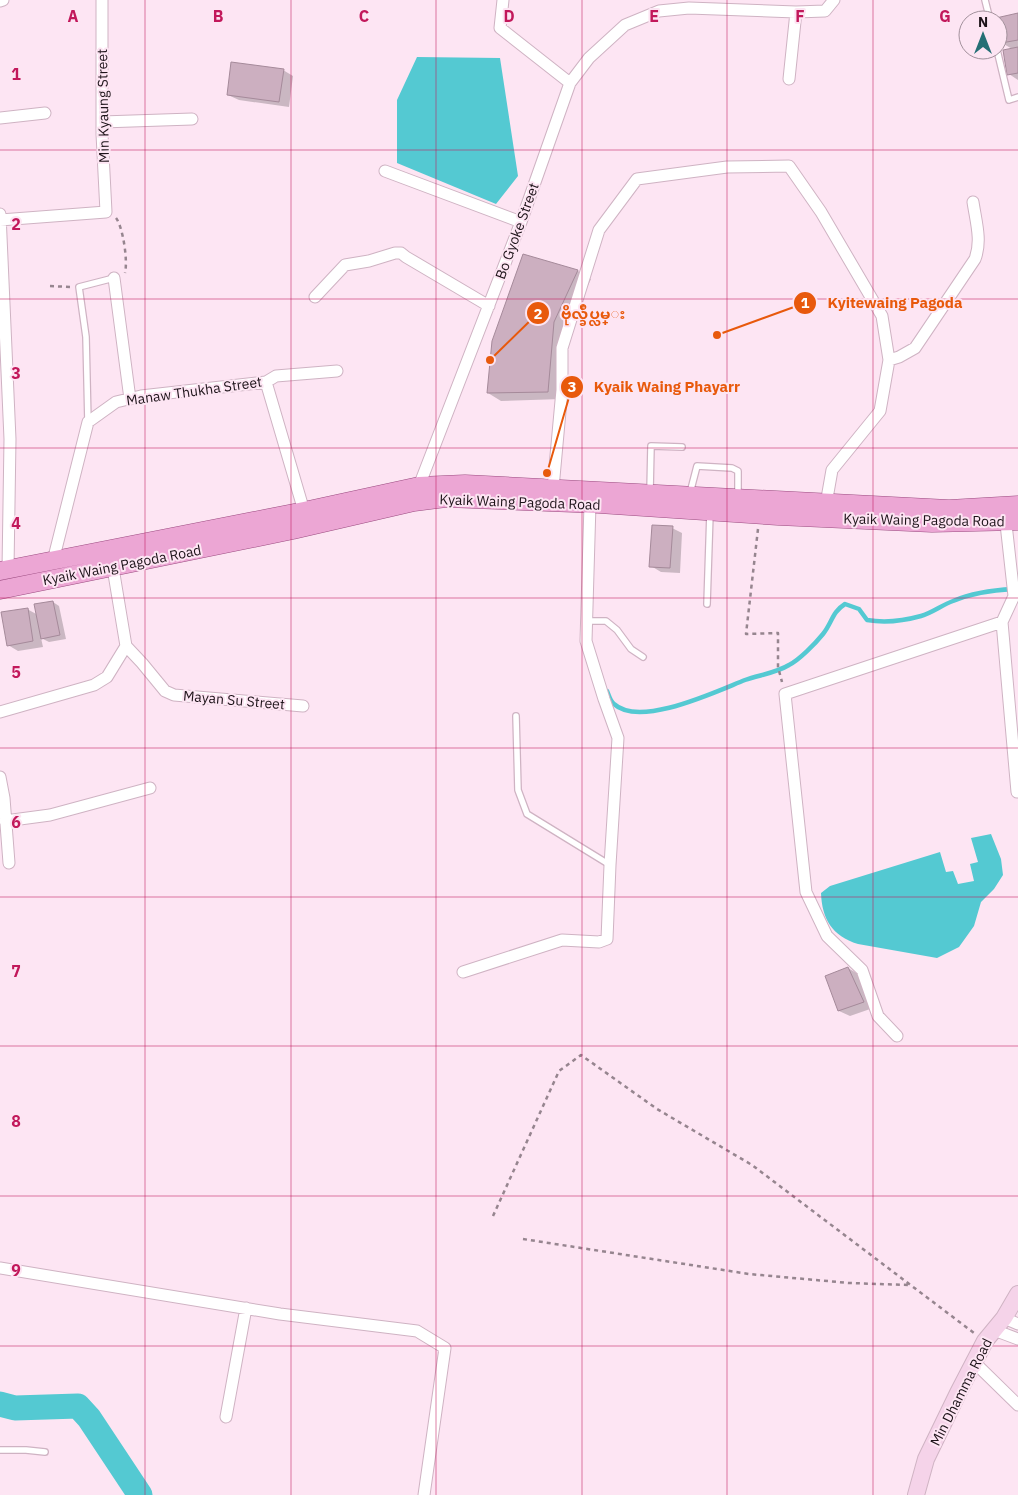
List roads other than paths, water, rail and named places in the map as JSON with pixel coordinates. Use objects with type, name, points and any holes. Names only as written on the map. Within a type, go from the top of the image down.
[{"type":"main road","name":"Kyaik Waing Pagoda Road","points":[[306,519],[419,486],[465,484],[689,496],[711,504],[759,515],[932,523],[1011,514]]},
{"type":"main road","name":"Kyaik Waing Pagoda Road","points":[[4,589],[112,558],[306,519],[446,498],[590,504],[711,504],[738,499],[949,509],[1011,514]]},
{"type":"main road","name":"Kyaik Waing Pagoda Road","points":[[4,570],[53,561],[112,558]]},
{"type":"main road","points":[[4,570],[4,589]]},
{"type":"main road","name":"Min Dhamma Road","points":[[916,1495],[926,1459],[958,1393],[975,1363],[1000,1328],[1018,1294]]},
{"type":"street","name":"Min Kyaung Street","points":[[0,218],[106,212],[102,122],[102,0]]},
{"type":"street","points":[[503,0],[500,28],[570,83]]},
{"type":"street","name":"Bo Gyoke Street","points":[[419,486],[522,222],[570,83],[589,58],[625,25],[659,12],[689,8],[796,12],[825,11],[834,0]]},
{"type":"street","points":[[789,79],[796,12]]},
{"type":"street","points":[[0,118],[46,113]]},
{"type":"street","points":[[102,122],[192,118]]},
{"type":"street","points":[[553,488],[562,390],[562,348],[599,230],[637,179],[728,167],[789,166],[821,212],[882,316],[889,360],[880,411],[832,470],[826,504]]},
{"type":"street","points":[[385,171],[522,222]]},
{"type":"street","points":[[889,360],[899,358],[915,348],[975,259],[979,240],[973,202]]},
{"type":"street","points":[[0,218],[5,439],[4,570]]},
{"type":"street","points":[[315,297],[345,265],[400,253],[489,306]]},
{"type":"street","points":[[114,278],[130,399]]},
{"type":"street","name":"Manaw Thukha Street","points":[[88,424],[88,422],[116,402],[141,396],[266,382],[276,376],[337,371]]},
{"type":"street","points":[[266,382],[306,519]]},
{"type":"street","points":[[53,561],[88,424]]},
{"type":"street","points":[[463,972],[562,940],[599,942],[606,941],[607,939],[618,738],[586,641],[590,504]]},
{"type":"street","points":[[1011,514],[1014,596],[1002,622],[1017,792]]},
{"type":"street","points":[[0,712],[94,685],[107,677],[126,646],[112,558]]},
{"type":"street","points":[[897,1036],[878,1016],[862,970],[827,936],[806,892],[784,694],[1002,622]]},
{"type":"street","name":"Mayan Su Street","points":[[126,646],[165,691],[174,695],[303,706]]},
{"type":"street","points":[[0,777],[9,863]]},
{"type":"street","points":[[6,821],[50,815],[150,788]]},
{"type":"street","points":[[0,1268],[246,1308],[417,1331],[445,1348],[424,1495]]},
{"type":"street","points":[[226,1416],[246,1308]]},
{"type":"street","points":[[1000,1328],[1018,1339]]},
{"type":"street","points":[[975,1363],[1018,1405]]},
{"type":"lane","points":[[999,60],[1009,100],[1018,97]]},
{"type":"lane","points":[[88,424],[86,337],[79,287],[114,278]]},
{"type":"lane","points":[[650,493],[651,446],[682,448]]},
{"type":"lane","points":[[689,496],[697,466],[732,468],[738,471],[738,499]]},
{"type":"lane","points":[[707,604],[711,504]]},
{"type":"lane","points":[[587,621],[606,621],[617,630],[631,649],[643,657]]},
{"type":"lane","points":[[516,716],[518,790],[527,814],[610,865]]},
{"type":"lane","points":[[0,1450],[46,1452]]},
{"type":"water","points":[[417,57],[500,58],[518,176],[496,204],[397,163],[397,100]]},
{"type":"water","points":[[991,834],[1001,859],[1003,875],[994,889],[981,902],[974,926],[959,947],[937,958],[858,944],[841,936],[826,918],[821,893],[830,886],[940,852],[946,872],[953,871],[958,884],[974,881],[970,864],[978,862],[971,838]]},
{"type":"waterway","points":[[607,691],[613,703],[626,710],[642,712],[679,705],[745,680],[779,670],[793,663],[820,638],[837,611],[845,604],[859,609],[867,620],[894,621],[925,615],[968,596],[990,591],[1013,589]]},
{"type":"waterway","points":[[0,1404],[15,1408],[78,1406],[89,1418],[140,1495]]},
{"type":"place","name":"Kyitewaing Pagoda","points":[[717,335]]},
{"type":"place","name":"ဗိုလ္ခ်ဳပ္လမ္း","points":[[490,360]]},
{"type":"place","name":"Kyaik Waing Phayarr","points":[[547,473]]}]
